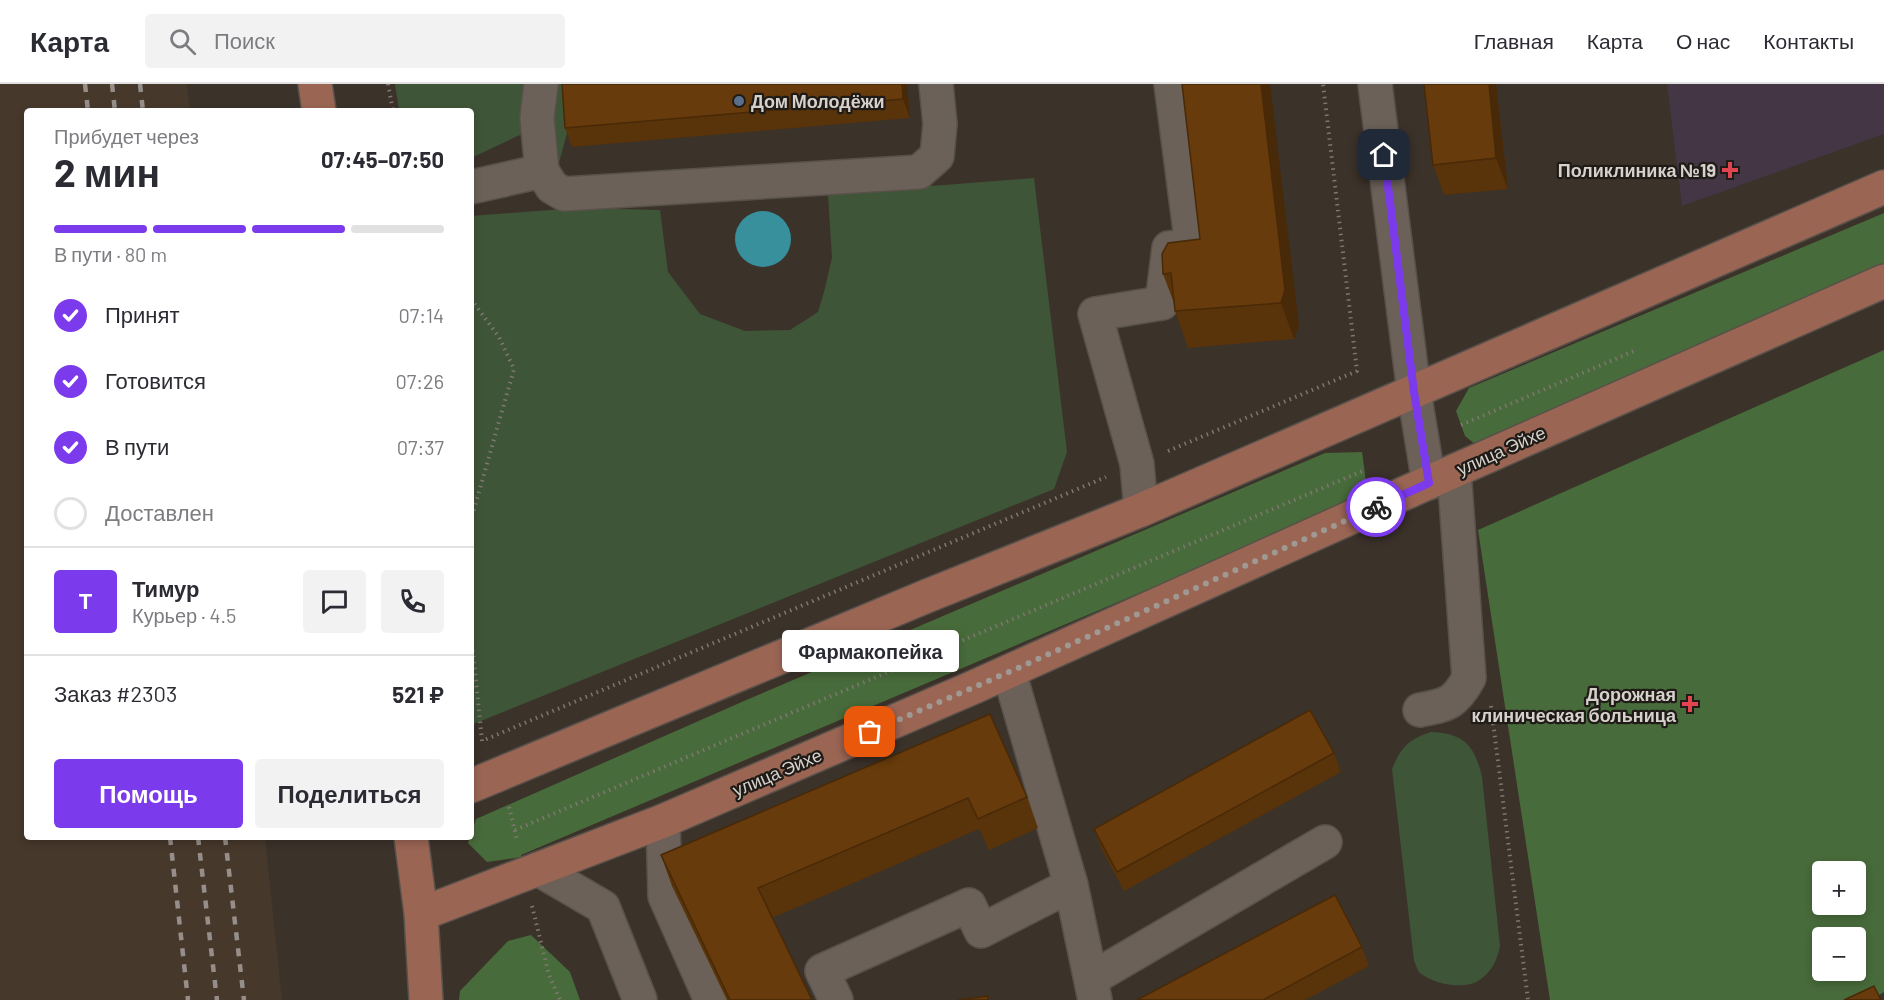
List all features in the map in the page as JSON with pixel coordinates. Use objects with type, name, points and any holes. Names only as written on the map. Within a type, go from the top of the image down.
[{"type":"main road","points":[[315,84],[319,108]]},
{"type":"main road","points":[[474,785],[927,596],[1141,510],[1884,187]]},
{"type":"main road","name":"улица Эйхе","points":[[421,914],[663,821],[1009,672],[1884,281]]},
{"type":"main road","points":[[411,840],[421,914],[426,1000]]},
{"type":"street","points":[[541,84],[537,118],[542,171],[552,187],[564,194],[919,172],[936,156],[940,124],[936,84]]},
{"type":"street","points":[[1141,510],[1137,464],[1095,314],[1162,303],[1169,248],[1192,246],[1171,84]]},
{"type":"street","points":[[1375,84],[1414,392],[1442,477],[1469,678],[1461,693],[1445,705],[1420,710]]},
{"type":"street","points":[[474,186],[542,171]]},
{"type":"street","points":[[1009,672],[1071,885],[1093,990],[1325,842]]},
{"type":"street","points":[[663,821],[665,896],[711,1000]]},
{"type":"street","points":[[538,868],[603,907],[640,1000]]},
{"type":"street","points":[[836,1000],[822,971],[969,905],[981,931],[1071,885]]},
{"type":"path","points":[[388,84],[392,108]]},
{"type":"path","points":[[474,662],[482,741],[1357,371],[1323,84]]},
{"type":"path","points":[[474,303],[499,337],[514,369],[474,509]]},
{"type":"path","points":[[515,830],[1365,470]]},
{"type":"path","points":[[1469,678],[1489,693],[1528,1000]]},
{"type":"shaded area","points":[[0,84],[187,84],[190,108],[24,108],[24,840],[265,840],[282,1000],[0,1000]]},
{"type":"shaded area","name":"Поликлиника №19","points":[[1667,84],[1884,84],[1884,134],[1682,206]]},
{"type":"green space","points":[[395,84],[567,84],[570,122],[557,170],[537,127],[474,157],[474,108],[399,108]]},
{"type":"green space","points":[[1034,178],[1067,452],[1054,489],[474,724],[474,216],[577,208],[660,210],[668,272],[700,314],[745,331],[790,330],[818,312],[824,292],[832,258],[828,194]]},
{"type":"green space","points":[[1884,213],[1884,272],[1481,449],[1465,436],[1456,411],[1469,388]]},
{"type":"green space","name":"Дорожная клиническая больница","points":[[1884,350],[1884,992],[1871,1000],[1550,1000],[1478,530]]},
{"type":"green space","points":[[1362,452],[1367,489],[1352,503],[521,855],[522,857],[487,862],[468,843],[469,840],[474,840],[476,819],[744,701],[1325,453]]},
{"type":"green space","points":[[1431,732],[1452,735],[1466,743],[1476,757],[1482,777],[1500,946],[1490,970],[1472,984],[1440,983],[1420,973],[1414,961],[1392,769],[1399,755],[1411,741]]},
{"type":"green space","points":[[531,935],[570,972],[580,1000],[459,1000],[460,991],[508,941]]},
{"type":"water","points":[[758,211],[768,211],[783,219],[789,228],[791,239],[789,250],[783,259],[768,267],[758,267],[747,262],[740,255],[735,244],[735,234],[740,223],[747,216]]},
{"type":"building","points":[[562,84],[902,84],[903,99],[565,128]]},
{"type":"building","points":[[1182,84],[1261,84],[1285,290],[1281,303],[1175,311],[1171,273],[1163,274],[1162,254],[1168,243],[1200,239]]},
{"type":"building","points":[[1424,84],[1489,84],[1496,158],[1433,165]]},
{"type":"building","points":[[1310,710],[1334,753],[1117,872],[1094,829]]},
{"type":"building","points":[[990,714],[1027,797],[978,819],[968,798],[758,888],[812,1000],[730,1000],[661,855]]},
{"type":"building","points":[[1335,895],[1362,947],[1263,1000],[1137,1000]]},
{"type":"building","points":[[1874,986],[1881,1000],[1844,1000]]},
{"type":"building","points":[[988,996],[988,1000],[957,1000]]},
{"type":"railway","points":[[85,84],[88,108]]},
{"type":"railway","points":[[112,84],[115,108]]},
{"type":"railway","points":[[140,84],[143,108]]},
{"type":"railway","points":[[170,840],[188,1000]]},
{"type":"railway","points":[[198,840],[217,1000]]},
{"type":"railway","points":[[225,840],[244,1000]]},
{"type":"way so far","points":[[870,732],[1376,507]]},
{"type":"place","name":"Дом Молодёжи","points":[[739,101]]},
{"type":"place","name":"Поликлиника №19","points":[[1730,170]]},
{"type":"place","name":"Дорожная клиническая больница","points":[[1690,704]]},
{"type":"place","name":"Фармакопейка","points":[[870,732]]},
{"type":"route","points":[[1376,507],[1429,483],[1414,392],[1384,155]]}]
